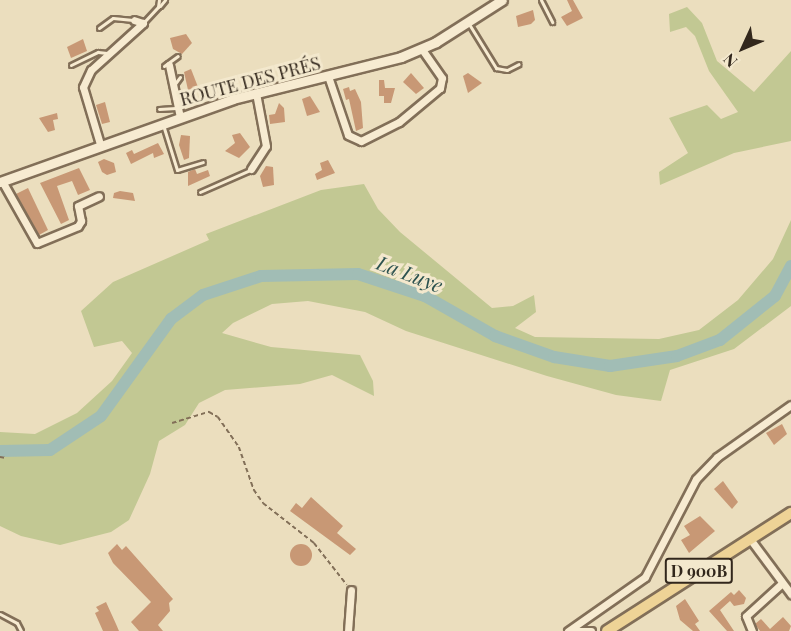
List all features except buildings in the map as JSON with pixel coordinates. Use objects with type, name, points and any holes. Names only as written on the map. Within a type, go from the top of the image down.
[{"type":"main road","name":"D 900B","points":[[607,631],[791,513]]},
{"type":"street","name":"ROUTE DES PRÉS","points":[[1,181],[179,113],[328,76],[422,49],[502,0]]},
{"type":"street","points":[[134,20],[143,23]]},
{"type":"street","points":[[100,144],[83,87],[91,70],[143,23]]},
{"type":"street","points":[[328,76],[345,131],[351,139],[361,141],[399,122],[440,88],[442,78],[422,49]]},
{"type":"street","points":[[166,65],[179,113]]},
{"type":"street","points":[[251,169],[266,146],[256,93]]},
{"type":"street","points":[[1,181],[37,243],[78,226],[81,221],[78,206],[99,196]]},
{"type":"street","points":[[568,631],[645,577],[696,479],[717,457],[791,405]]},
{"type":"street","points":[[750,539],[781,584],[791,594]]},
{"type":"street","points":[[752,631],[746,616],[781,584]]},
{"type":"street","points":[[348,631],[351,590]]},
{"type":"street","points":[[576,631],[591,631]]},
{"type":"lane","points":[[158,7],[159,0]]},
{"type":"lane","points":[[143,23],[165,0]]},
{"type":"lane","points":[[541,0],[552,22]]},
{"type":"lane","points":[[99,28],[112,18],[134,20]]},
{"type":"lane","points":[[468,21],[489,63],[502,69],[519,64]]},
{"type":"lane","points":[[71,64],[98,52],[107,54]]},
{"type":"lane","points":[[166,65],[178,56]]},
{"type":"lane","points":[[173,86],[180,77]]},
{"type":"lane","points":[[159,109],[179,113]]},
{"type":"lane","points":[[164,128],[177,170],[203,162]]},
{"type":"lane","points":[[200,192],[251,169]]},
{"type":"lane","points":[[0,614],[17,623],[21,631]]},
{"type":"path","points":[[172,423],[209,412],[218,417],[239,447],[255,490],[263,503],[314,543],[351,590]]},
{"type":"path","points":[[0,458],[6,458]]},
{"type":"green space","points":[[687,7],[702,23],[717,61],[754,92],[791,51],[791,141],[734,153],[660,185],[659,172],[688,153],[669,118],[707,105],[721,119],[738,112],[709,71],[695,36],[686,27],[670,32],[669,14]]},
{"type":"green space","points":[[364,184],[378,209],[400,232],[492,308],[513,306],[534,295],[536,312],[515,328],[535,337],[659,339],[699,330],[738,300],[773,259],[791,220],[791,306],[734,349],[670,370],[661,401],[616,395],[547,376],[406,331],[365,312],[308,301],[272,304],[233,323],[222,333],[271,347],[360,355],[373,381],[374,396],[332,375],[300,384],[225,390],[199,403],[185,425],[159,441],[150,474],[129,520],[111,532],[60,545],[21,536],[0,526],[0,432],[35,434],[77,413],[112,381],[132,353],[122,341],[94,347],[81,311],[113,282],[209,240],[206,234],[321,190]]},
{"type":"waterway","name":"La Luye","points":[[0,451],[50,450],[101,416],[171,319],[203,295],[261,276],[358,274],[425,296],[495,336],[554,357],[610,366],[677,356],[720,340],[775,296],[791,266]]}]
